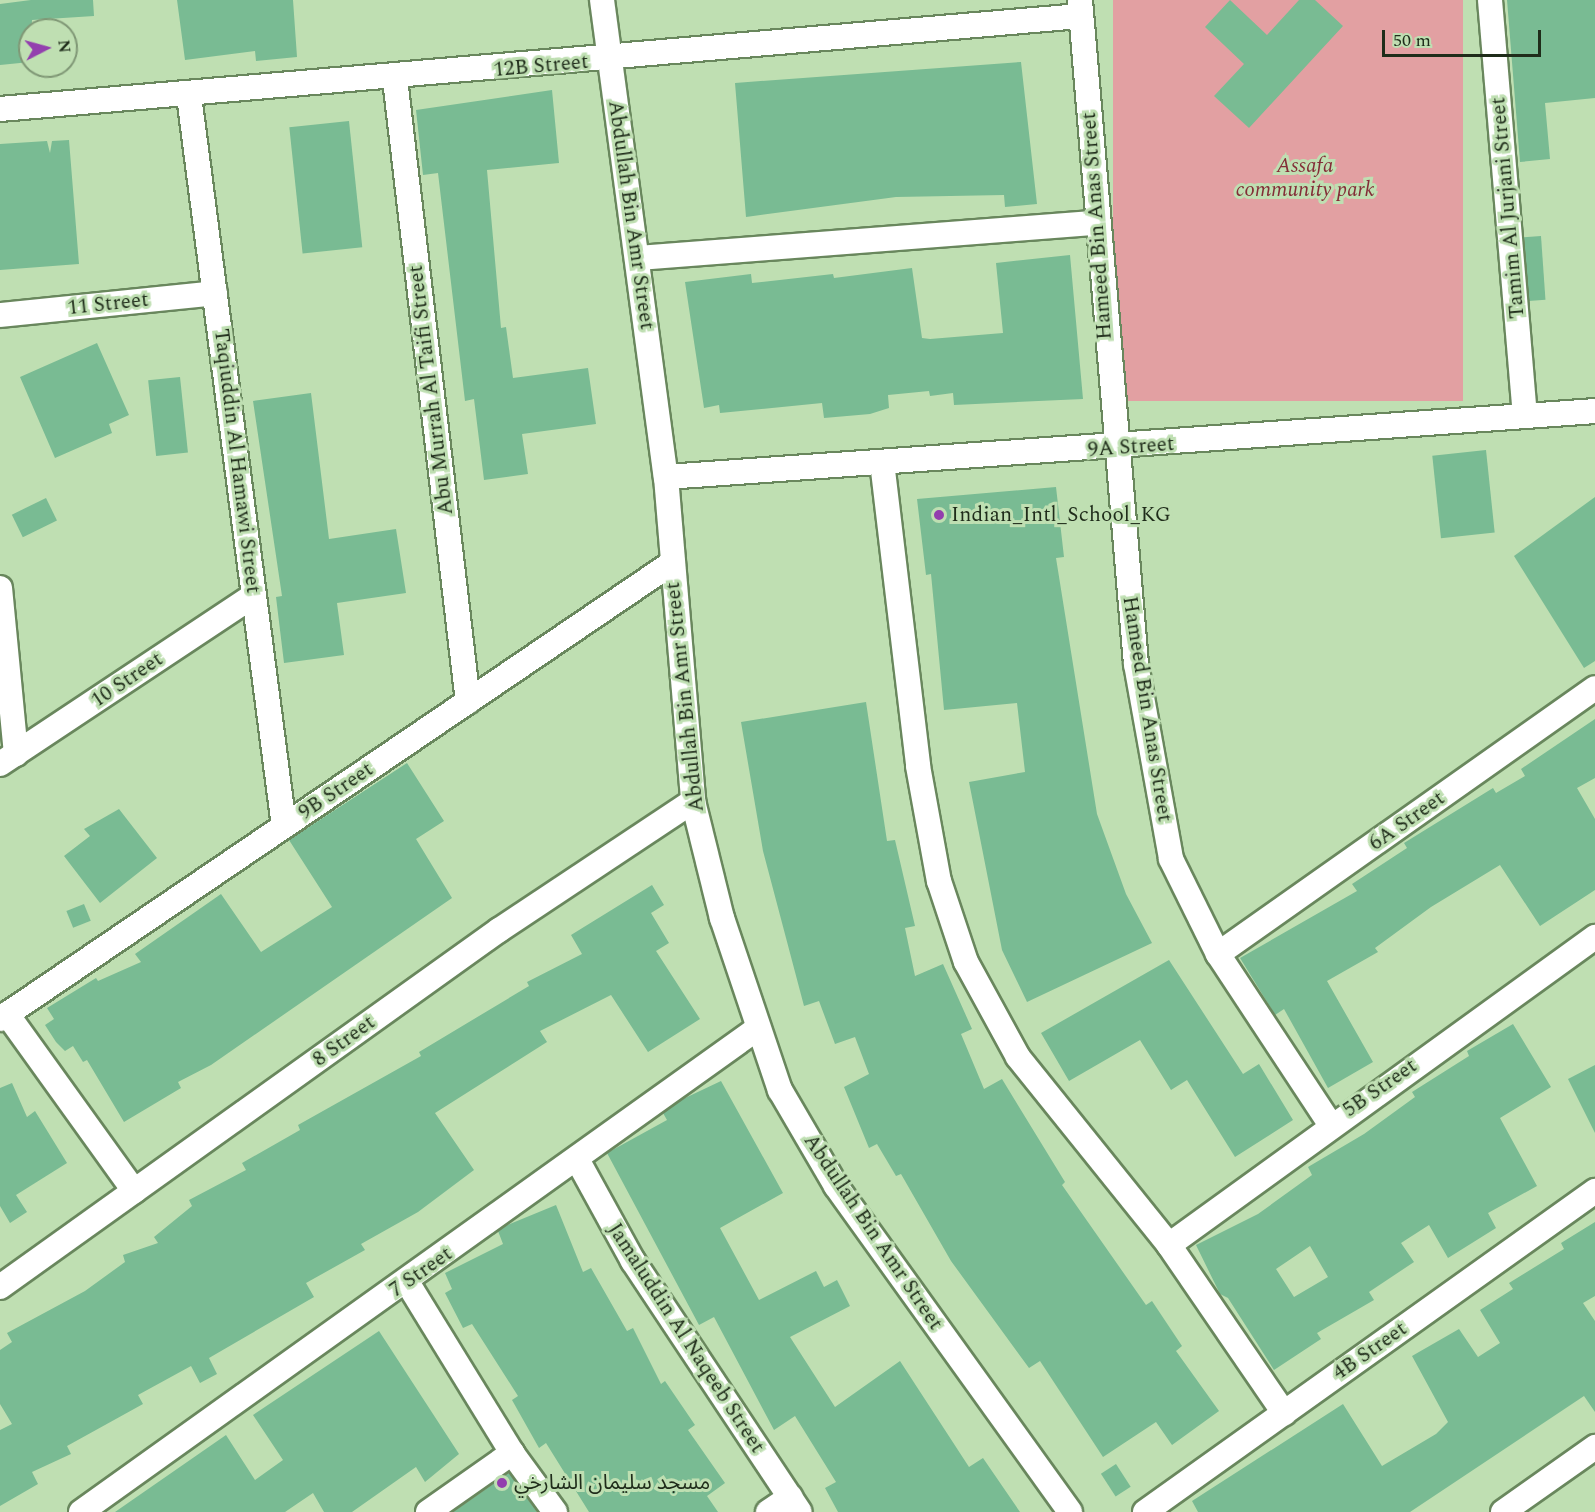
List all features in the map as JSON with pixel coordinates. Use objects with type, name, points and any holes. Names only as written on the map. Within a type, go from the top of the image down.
[{"type":"street","name":"Abdullah Bin Amr Street","points":[[602,0],[666,477],[693,801],[758,1029],[780,1090],[836,1186],[1070,1512]]},
{"type":"street","name":"Tamim Al Jurjani Street","points":[[1490,0],[1525,416]]},
{"type":"street","name":"12B Street","points":[[0,109],[189,96],[610,60],[1080,8]]},
{"type":"street","name":"Hameed Bin Anas Street","points":[[1080,8],[1115,449],[1136,664],[1171,859],[1218,954],[1330,1124]]},
{"type":"street","name":"Abu Murrah Al Taifi Street","points":[[395,79],[468,702]]},
{"type":"street","name":"Taqiuddin Al Hamawi Street","points":[[189,96],[284,826]]},
{"type":"street","points":[[637,258],[1097,223]]},
{"type":"street","name":"11 Street","points":[[0,315],[215,293]]},
{"type":"street","name":"9A Street","points":[[666,477],[1115,449],[1595,411]]},
{"type":"street","points":[[882,462],[918,766],[939,881],[966,962],[1018,1057],[1169,1245],[1284,1413]]},
{"type":"street","name":"9B Street","points":[[4,1017],[672,563]]},
{"type":"street","points":[[0,588],[8,759]]},
{"type":"street","name":"10 Street","points":[[8,759],[254,595]]},
{"type":"street","name":"6A Street","points":[[1218,954],[1595,688]]},
{"type":"street","name":"8 Street","points":[[0,1287],[498,930],[693,801]]},
{"type":"street","name":"5B Street","points":[[1169,1245],[1330,1124],[1595,937]]},
{"type":"street","points":[[4,1017],[134,1191]]},
{"type":"street","name":"7 Street","points":[[81,1512],[578,1161],[758,1029]]},
{"type":"street","name":"Jamaluddin Al Naqeeb Street","points":[[578,1161],[646,1281],[795,1504]]},
{"type":"street","name":"4B Street","points":[[1144,1512],[1595,1191]]},
{"type":"street","points":[[407,1282],[512,1454],[555,1512]]},
{"type":"street","points":[[1503,1512],[1595,1447]]},
{"type":"street","points":[[428,1512],[512,1454]]},
{"type":"street","points":[[768,1512],[795,1504]]},
{"type":"green space","name":"Assafa community park","points":[[1113,0],[1463,0],[1463,401],[1113,401]]},
{"type":"building","points":[[31,0],[93,0],[94,16],[18,18],[18,63],[0,65],[0,4]]},
{"type":"building","points":[[177,0],[293,0],[297,57],[256,61],[255,51],[185,60]]},
{"type":"building","points":[[1230,0],[1267,35],[1299,0],[1315,0],[1343,26],[1249,128],[1214,96],[1244,64],[1205,27]]},
{"type":"building","points":[[1507,0],[1595,0],[1595,98],[1545,103],[1550,159],[1520,162]]},
{"type":"building","points":[[1021,62],[1037,204],[1005,207],[1004,195],[896,197],[746,217],[735,83]]},
{"type":"building","points":[[552,90],[559,163],[487,170],[501,328],[506,327],[513,378],[588,368],[596,424],[522,434],[528,474],[484,480],[474,399],[465,401],[438,173],[423,175],[416,110]]},
{"type":"building","points":[[349,121],[362,247],[303,254],[289,127]]},
{"type":"building","points":[[69,140],[79,264],[0,270],[0,144],[47,141],[50,153],[52,141]]},
{"type":"building","points":[[1541,236],[1545,300],[1529,301],[1524,237]]},
{"type":"building","points":[[1070,255],[1083,399],[954,405],[953,393],[930,396],[929,391],[888,395],[889,408],[870,414],[824,418],[822,403],[720,413],[719,405],[704,408],[685,282],[751,274],[752,283],[833,274],[834,278],[912,268],[922,338],[930,339],[1003,333],[996,263]]},
{"type":"building","points":[[97,343],[129,415],[109,424],[112,433],[55,458],[20,377]]},
{"type":"building","points":[[180,377],[188,453],[156,456],[148,380]]},
{"type":"building","points":[[311,393],[329,539],[396,529],[406,593],[337,603],[344,655],[284,663],[276,597],[282,596],[253,401]]},
{"type":"building","points":[[1486,450],[1495,533],[1441,538],[1432,456]]},
{"type":"building","points":[[1056,487],[1064,557],[1056,558],[1097,814],[1126,894],[1152,943],[1027,1002],[1002,950],[969,782],[1025,772],[1017,703],[944,710],[931,574],[926,575],[917,499]]},
{"type":"building","points":[[1595,497],[1595,661],[1584,668],[1514,556]]},
{"type":"building","points":[[46,498],[57,520],[23,537],[12,515]]},
{"type":"building","points":[[866,702],[887,841],[895,840],[915,926],[905,928],[915,976],[943,964],[972,1029],[961,1034],[984,1089],[1002,1079],[1065,1182],[1062,1185],[1146,1305],[1152,1301],[1182,1346],[1176,1351],[1219,1411],[1172,1445],[1156,1422],[1103,1457],[1040,1361],[1029,1368],[951,1261],[901,1174],[896,1176],[877,1144],[869,1148],[844,1087],[869,1074],[855,1037],[835,1044],[819,1001],[804,1006],[763,851],[741,722]]},
{"type":"building","points":[[1595,719],[1595,778],[1577,788],[1595,819],[1595,890],[1540,926],[1500,865],[1431,907],[1375,948],[1378,952],[1327,981],[1373,1062],[1328,1088],[1284,1009],[1275,1015],[1240,958],[1357,891],[1352,884],[1407,848],[1404,843],[1493,788],[1496,793],[1525,776],[1521,769]]},
{"type":"building","points":[[407,763],[444,821],[416,839],[452,898],[211,1065],[178,1082],[181,1088],[124,1122],[87,1060],[83,1062],[73,1046],[65,1051],[56,1042],[45,1025],[54,1019],[47,1008],[96,978],[98,981],[141,962],[135,954],[221,894],[261,952],[332,907],[289,840]]},
{"type":"building","points":[[119,809],[157,858],[100,903],[64,856],[90,836],[84,829]]},
{"type":"building","points":[[652,885],[664,905],[651,913],[669,943],[656,951],[700,1019],[648,1052],[611,995],[540,1031],[547,1042],[435,1113],[474,1170],[418,1212],[361,1244],[365,1250],[306,1283],[314,1297],[209,1358],[217,1374],[200,1383],[191,1366],[138,1395],[143,1404],[67,1446],[71,1454],[32,1472],[38,1484],[0,1506],[0,1430],[12,1424],[0,1404],[0,1350],[12,1342],[7,1333],[85,1291],[125,1262],[123,1255],[158,1243],[154,1237],[192,1206],[189,1200],[246,1170],[242,1163],[300,1130],[298,1125],[421,1056],[419,1052],[529,986],[527,982],[582,954],[571,935]]},
{"type":"building","points":[[84,904],[91,921],[73,928],[66,911]]},
{"type":"building","points":[[1169,960],[1243,1074],[1259,1064],[1293,1120],[1235,1157],[1187,1080],[1171,1090],[1140,1040],[1069,1081],[1041,1033]]},
{"type":"building","points":[[1513,1024],[1551,1087],[1500,1118],[1537,1186],[1488,1213],[1496,1228],[1448,1258],[1429,1225],[1401,1243],[1414,1262],[1369,1292],[1374,1300],[1317,1333],[1321,1339],[1274,1370],[1228,1298],[1220,1294],[1196,1245],[1258,1214],[1312,1175],[1308,1167],[1364,1134],[1415,1097],[1412,1092],[1469,1056],[1467,1051]],"holes":[[[1310,1246],[1328,1277],[1294,1297],[1276,1269]]]},
{"type":"building","points":[[1595,1065],[1595,1133],[1568,1079]]},
{"type":"building","points":[[721,1081],[783,1193],[720,1228],[759,1300],[816,1271],[824,1287],[837,1280],[850,1306],[790,1337],[835,1407],[900,1361],[969,1467],[983,1458],[1020,1512],[838,1512],[825,1488],[836,1482],[795,1416],[774,1430],[714,1317],[699,1325],[607,1153],[667,1120],[663,1113],[683,1099]]},
{"type":"building","points":[[12,1083],[27,1117],[35,1111],[67,1163],[16,1195],[27,1212],[10,1223],[0,1206],[0,1088]]},
{"type":"building","points":[[556,1205],[583,1272],[591,1268],[627,1331],[633,1328],[661,1384],[665,1381],[695,1425],[688,1430],[725,1483],[707,1496],[718,1512],[589,1512],[546,1443],[539,1448],[512,1400],[518,1396],[472,1324],[463,1328],[445,1293],[452,1289],[445,1273],[503,1244],[498,1231],[505,1226]]},
{"type":"building","points":[[1595,1222],[1595,1296],[1583,1303],[1595,1321],[1595,1412],[1584,1396],[1410,1512],[1198,1512],[1192,1501],[1343,1404],[1382,1466],[1436,1434],[1448,1422],[1412,1356],[1459,1329],[1478,1357],[1500,1343],[1480,1310],[1513,1289],[1509,1283],[1564,1249],[1561,1243]]},
{"type":"building","points":[[379,1331],[459,1454],[425,1482],[416,1467],[352,1512],[324,1512],[313,1493],[285,1512],[115,1512],[226,1435],[255,1480],[283,1460],[253,1415]]},
{"type":"building","points":[[1116,1464],[1131,1487],[1116,1496],[1101,1474]]},
{"type":"building","points":[[509,1473],[537,1512],[453,1512]]},
{"type":"place","name":"Indian_Intl_School_KG","points":[[939,515]]},
{"type":"place","name":"مسجد سليمان الشارخي","points":[[502,1483]]}]
